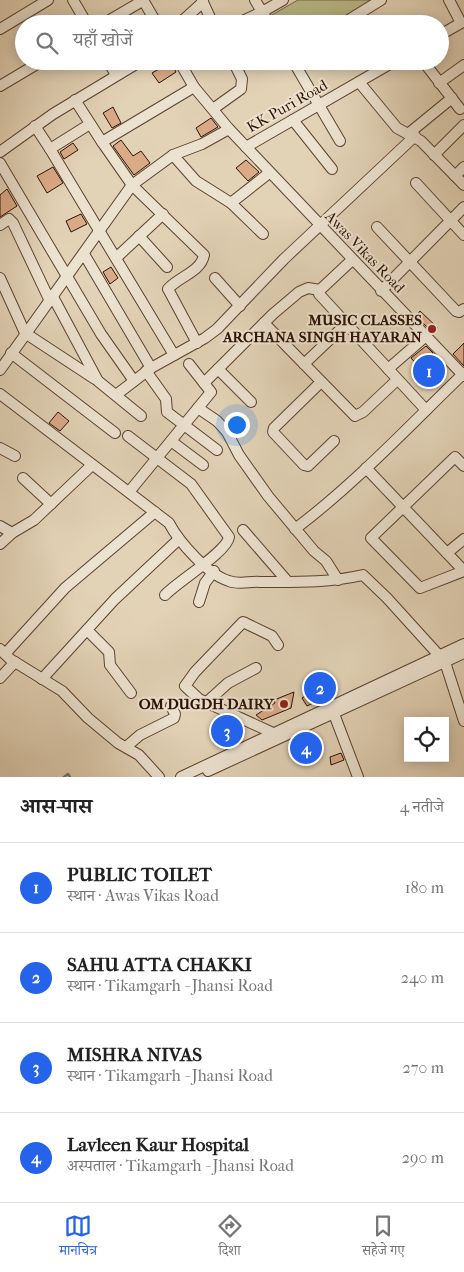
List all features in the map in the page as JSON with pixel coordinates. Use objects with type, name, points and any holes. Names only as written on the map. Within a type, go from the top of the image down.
[{"type":"street","points":[[23,15],[48,0]]},
{"type":"street","points":[[73,0],[82,15]]},
{"type":"street","points":[[119,15],[144,0],[152,15]]},
{"type":"street","points":[[255,0],[264,15]]},
{"type":"street","points":[[256,15],[283,0]]},
{"type":"street","points":[[357,15],[382,0]]},
{"type":"street","points":[[449,0],[463,22],[449,30]]},
{"type":"street","points":[[188,15],[202,1],[209,15]]},
{"type":"street","points":[[0,29],[15,20]]},
{"type":"street","points":[[439,83],[464,65]]},
{"type":"street","points":[[0,86],[27,70]]},
{"type":"street","points":[[113,70],[116,76]]},
{"type":"street","points":[[0,152],[75,100],[126,70]]},
{"type":"street","name":"Awas Vikas Road","points":[[184,70],[194,87],[269,173],[463,374]]},
{"type":"street","points":[[213,109],[241,89],[242,79],[238,70]]},
{"type":"street","points":[[299,70],[340,141]]},
{"type":"street","name":"KK Puri Road","points":[[246,147],[380,70]]},
{"type":"street","points":[[430,70],[460,109]]},
{"type":"street","points":[[359,82],[397,128],[412,135],[464,185]]},
{"type":"street","points":[[102,142],[194,87]]},
{"type":"street","points":[[116,396],[148,370],[197,343],[217,329],[412,135],[452,98]]},
{"type":"street","points":[[75,100],[132,185],[204,255],[202,262],[191,273],[168,289],[197,343]]},
{"type":"street","points":[[293,120],[332,169]]},
{"type":"street","points":[[50,149],[90,124]]},
{"type":"street","points":[[434,155],[464,125]]},
{"type":"street","points":[[36,126],[100,229],[174,355]]},
{"type":"street","points":[[0,370],[132,185],[173,155],[202,144],[229,129]]},
{"type":"street","points":[[173,155],[190,176],[231,203],[263,234]]},
{"type":"street","points":[[0,163],[113,353],[134,382]]},
{"type":"street","points":[[455,176],[464,167]]},
{"type":"street","points":[[231,203],[269,173]]},
{"type":"street","points":[[416,183],[464,235]]},
{"type":"street","points":[[381,291],[464,207]]},
{"type":"street","points":[[116,258],[163,214]]},
{"type":"street","points":[[0,224],[9,219],[13,223],[51,297],[98,381]]},
{"type":"street","points":[[377,228],[456,311],[459,312],[464,309]]},
{"type":"street","points":[[139,236],[167,267]]},
{"type":"street","points":[[84,254],[166,399],[166,411],[217,450]]},
{"type":"street","points":[[204,383],[264,323],[303,290],[320,290],[352,260]]},
{"type":"street","points":[[0,278],[25,333],[98,381],[141,416]]},
{"type":"street","points":[[215,278],[240,306]]},
{"type":"street","points":[[320,290],[321,299],[426,410]]},
{"type":"street","points":[[264,323],[354,416],[363,412],[398,380]]},
{"type":"street","points":[[304,364],[346,324]]},
{"type":"street","points":[[388,370],[426,336]]},
{"type":"street","points":[[11,353],[115,433]]},
{"type":"street","points":[[128,492],[211,392],[189,364]]},
{"type":"street","points":[[218,369],[252,402]]},
{"type":"street","points":[[295,529],[366,468],[463,374]]},
{"type":"street","points":[[321,382],[274,428],[273,432],[304,465],[308,466],[334,441]]},
{"type":"street","points":[[0,394],[155,512],[169,524],[179,539],[204,565],[230,582],[338,580],[363,574],[442,659],[464,721]]},
{"type":"street","points":[[198,408],[217,421],[227,432],[238,455],[295,529],[314,551],[326,561],[338,580]]},
{"type":"street","points":[[128,436],[157,456],[191,484],[229,537],[226,544],[204,565],[184,577],[165,595]]},
{"type":"street","points":[[171,441],[203,465]]},
{"type":"street","points":[[0,448],[15,456]]},
{"type":"street","points":[[366,468],[403,507],[447,554],[464,571],[420,588],[370,538],[403,507],[455,457],[464,466]]},
{"type":"street","points":[[0,544],[12,533],[34,520],[92,465]]},
{"type":"street","points":[[23,478],[51,504]]},
{"type":"street","points":[[155,512],[65,588],[3,652],[15,662],[62,691],[88,718],[139,755],[159,777]]},
{"type":"street","points":[[0,526],[12,533]]},
{"type":"street","points":[[243,530],[288,582]]},
{"type":"street","points":[[447,554],[464,538]]},
{"type":"street","points":[[42,679],[133,581],[179,539]]},
{"type":"street","points":[[199,602],[204,583],[214,571]]},
{"type":"street","points":[[273,733],[199,699],[185,686],[195,672],[244,622],[272,636],[278,645]]},
{"type":"street","points":[[87,630],[108,652],[110,664],[131,693]]},
{"type":"street","points":[[181,777],[334,714],[442,659],[464,644]]},
{"type":"street","points":[[196,777],[261,743],[273,733],[442,659],[464,653]]},
{"type":"street","points":[[0,678],[15,662]]},
{"type":"street","points":[[207,702],[228,683],[256,668]]},
{"type":"street","points":[[126,747],[140,735],[174,718],[175,714],[171,706]]},
{"type":"street","points":[[334,714],[358,777]]},
{"type":"green space","points":[[298,0],[374,0],[348,15],[272,15]]},
{"type":"building","points":[[157,70],[175,70],[176,72],[159,83],[152,73]]},
{"type":"building","points":[[113,107],[121,123],[112,128],[103,113]]},
{"type":"building","points":[[211,118],[218,127],[201,137],[196,128]]},
{"type":"building","points":[[121,140],[133,156],[141,151],[150,163],[134,175],[113,146]]},
{"type":"building","points":[[73,143],[78,150],[64,159],[60,152]]},
{"type":"building","points":[[246,160],[259,172],[248,181],[236,168]]},
{"type":"building","points":[[53,167],[63,183],[47,193],[37,176]]},
{"type":"building","points":[[7,189],[17,206],[0,217],[0,195]]},
{"type":"building","points":[[81,214],[87,224],[71,232],[66,221]]},
{"type":"building","points":[[111,267],[118,278],[110,284],[103,272]]},
{"type":"building","points":[[420,311],[438,328],[433,333],[416,316]]},
{"type":"building","points":[[464,343],[464,366],[453,354]]},
{"type":"building","points":[[426,346],[433,353],[428,357],[442,370],[427,385],[417,373],[421,369],[411,358]]},
{"type":"building","points":[[58,412],[69,421],[60,431],[49,423]]},
{"type":"building","points":[[320,681],[327,691],[314,697],[317,701],[307,706],[302,698],[316,690],[312,685]]},
{"type":"building","points":[[294,692],[291,708],[262,720],[256,715],[275,703],[274,700]]},
{"type":"building","points":[[229,720],[236,735],[227,740],[216,727]]},
{"type":"building","points":[[308,741],[312,750],[303,754],[299,746]]},
{"type":"building","points":[[341,753],[344,760],[331,765],[330,757]]},
{"type":"waterway","points":[[64,777],[68,774],[70,777]]},
{"type":"place","name":"MUSIC CLASSES ARCHANA SINGH HAYARAN","points":[[432,329]]},
{"type":"place","name":"PUBLIC TOILET","points":[[429,371]]},
{"type":"place","name":"SAHU ATTA CHAKKI","points":[[320,688]]},
{"type":"place","name":"OM DUGDH DAIRY","points":[[284,704]]},
{"type":"place","name":"MISHRA NIVAS","points":[[227,731]]},
{"type":"place","name":"Lavleen Kaur Hospital","points":[[306,748]]}]
